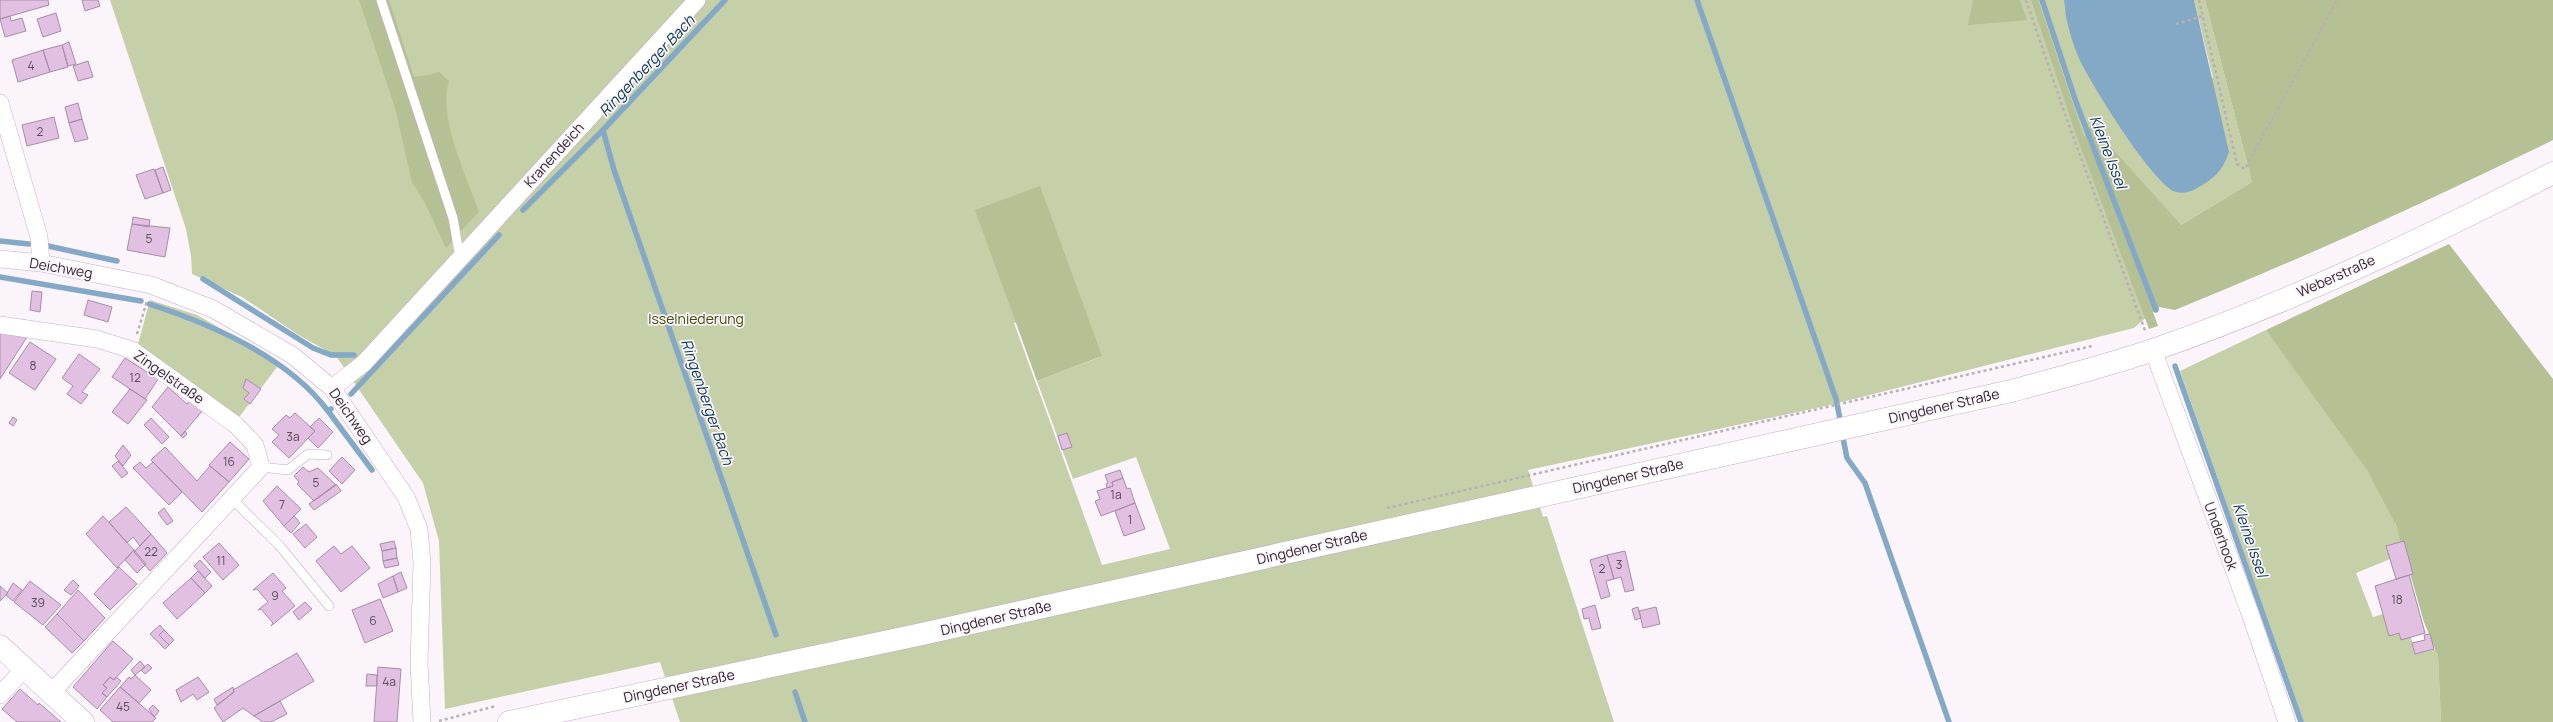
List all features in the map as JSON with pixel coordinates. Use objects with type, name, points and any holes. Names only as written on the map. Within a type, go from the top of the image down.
[{"type":"main road","name":"Weberstraße","points":[[2113,363],[2148,338],[2266,307],[2443,229],[2553,173]]},
{"type":"main road","name":"Dingdener Straße","points":[[504,714],[930,633],[2011,391],[2113,363]]},
{"type":"main road","points":[[0,646],[83,722]]},
{"type":"street","name":"Kranendeich","points":[[332,388],[364,363],[561,147],[698,0]]},
{"type":"street","points":[[0,103],[38,237],[41,263]]},
{"type":"street","name":"Deichweg","points":[[0,259],[41,263],[152,285],[213,309],[292,355],[332,388],[406,497],[419,529],[422,563],[418,663],[422,722]]},
{"type":"street","name":"Zingelstraße","points":[[0,325],[97,339],[132,350],[236,425],[255,446],[261,467]]},
{"type":"street","name":"Underhook","points":[[2148,338],[2251,616],[2287,722]]},
{"type":"street","points":[[52,692],[261,467]]},
{"type":"street","points":[[0,695],[25,668]]},
{"type":"lane","points":[[381,0],[453,218],[460,259]]},
{"type":"lane","points":[[261,467],[288,470],[308,454],[327,455]]},
{"type":"lane","points":[[231,498],[279,545],[329,606]]},
{"type":"path","points":[[2026,0],[2067,120],[2148,338]]},
{"type":"path","points":[[2199,0],[2237,164],[2245,169],[2336,0]]},
{"type":"path","points":[[2176,24],[2203,16]]},
{"type":"path","points":[[132,350],[152,285]]},
{"type":"path","points":[[1385,508],[2100,344]]},
{"type":"path","points":[[437,722],[504,714]]},
{"type":"green space","name":"Isselniederung","points":[[110,0],[2064,0],[2065,12],[2213,78],[2194,0],[2205,0],[2252,182],[2181,225],[2159,306],[2134,328],[1830,405],[1528,470],[1543,517],[1547,516],[1614,722],[680,722],[660,662],[445,709],[439,541],[423,483],[336,356],[297,334],[242,297],[192,274],[191,256],[186,229]],"holes":[[[1079,298],[1100,357],[1037,381],[1073,479],[1136,457],[1170,549],[1102,565],[1014,323]]]},
{"type":"green space","points":[[359,0],[377,0],[450,220],[454,239],[446,248],[425,203],[412,182],[395,108]]},
{"type":"green space","points":[[385,0],[389,0],[414,77],[439,72],[449,81],[446,96],[450,129],[461,165],[479,212],[461,231]]},
{"type":"green space","points":[[1973,0],[2020,0],[2027,20],[1968,25]]},
{"type":"green space","points":[[2031,0],[2038,0],[2084,137],[2091,125],[2181,225],[2252,182],[2205,0],[2553,0],[2553,140],[2413,207],[2271,270],[2175,310],[2159,307],[2159,309],[2153,312],[2158,326],[2149,329],[2075,132]]},
{"type":"green space","points":[[1040,186],[1102,356],[1037,381],[975,210]]},
{"type":"green space","points":[[2449,244],[2553,379],[2553,722],[2441,722],[2438,656],[2424,622],[2396,525],[2367,470],[2266,330]]},
{"type":"green space","points":[[150,300],[197,315],[280,363],[237,420],[138,344]]},
{"type":"green space","points":[[2266,330],[2323,405],[2361,459],[2391,514],[2402,542],[2387,546],[2390,559],[2356,573],[2373,617],[2383,614],[2389,636],[2399,633],[2411,637],[2415,654],[2436,649],[2438,656],[2441,722],[2303,722],[2180,371]]},
{"type":"water","points":[[2064,0],[2194,0],[2229,152],[2223,166],[2217,174],[2195,190],[2180,193],[2166,185],[2153,172],[2122,131],[2094,87],[2084,68],[2071,36]]},
{"type":"building","points":[[0,0],[48,0],[49,5],[0,19]]},
{"type":"building","points":[[82,0],[98,0],[100,6],[85,11]]},
{"type":"building","points":[[56,13],[61,31],[43,37],[37,19]]},
{"type":"building","points":[[10,16],[11,21],[22,18],[26,31],[5,37],[0,19]]},
{"type":"building","points":[[69,42],[76,64],[68,66],[62,45]]},
{"type":"building","points":[[62,45],[68,67],[50,72],[43,50]]},
{"type":"building","points":[[43,50],[50,72],[18,82],[12,60]]},
{"type":"building","points":[[88,61],[93,77],[78,81],[73,66]]},
{"type":"building","points":[[78,103],[82,119],[69,123],[65,107]]},
{"type":"building","points":[[54,117],[59,138],[27,146],[22,125]]},
{"type":"building","points":[[82,119],[88,139],[75,142],[69,123]]},
{"type":"building","points":[[163,167],[171,190],[163,193],[155,170]]},
{"type":"building","points":[[154,169],[163,193],[145,199],[136,175]]},
{"type":"building","points":[[133,217],[150,220],[149,227],[132,224]]},
{"type":"building","points":[[132,224],[170,228],[165,257],[127,250]]},
{"type":"building","points":[[32,291],[42,292],[40,312],[30,310]]},
{"type":"building","points":[[88,300],[112,307],[108,322],[84,315]]},
{"type":"building","points":[[0,333],[27,337],[0,379]]},
{"type":"building","points":[[30,342],[56,359],[35,390],[9,373]]},
{"type":"building","points":[[79,354],[100,369],[82,392],[88,395],[81,404],[67,394],[73,386],[62,378]]},
{"type":"building","points":[[125,358],[158,379],[145,399],[112,377]]},
{"type":"building","points":[[246,379],[261,389],[250,404],[244,399],[249,393],[243,388]]},
{"type":"building","points":[[168,387],[187,404],[190,400],[203,410],[181,436],[152,407]]},
{"type":"building","points":[[130,389],[147,400],[128,424],[112,412]]},
{"type":"building","points":[[295,413],[315,431],[289,458],[272,442],[279,435],[272,429],[286,415],[290,418]]},
{"type":"building","points":[[13,417],[17,420],[13,426],[9,423]]},
{"type":"building","points":[[151,418],[169,437],[162,444],[144,425]]},
{"type":"building","points":[[319,418],[333,432],[318,448],[308,438],[315,431],[310,427]]},
{"type":"building","points":[[185,431],[187,434],[183,438],[181,436]]},
{"type":"building","points":[[1067,433],[1072,447],[1062,450],[1058,436]]},
{"type":"building","points":[[230,442],[249,459],[229,482],[209,465]]},
{"type":"building","points":[[123,445],[131,455],[123,466],[115,456]]},
{"type":"building","points":[[165,447],[197,481],[210,466],[229,482],[202,512],[151,460]]},
{"type":"building","points":[[342,457],[355,470],[342,484],[329,471]]},
{"type":"building","points":[[118,461],[128,473],[122,478],[112,466]]},
{"type":"building","points":[[140,462],[146,468],[153,462],[182,492],[169,505],[133,468]]},
{"type":"building","points":[[303,467],[309,472],[318,468],[336,485],[314,501],[297,484],[299,482],[294,476]]},
{"type":"building","points":[[1120,470],[1123,478],[1112,482],[1113,486],[1107,488],[1106,484],[1108,483],[1105,475]]},
{"type":"building","points":[[1123,478],[1127,489],[1130,488],[1135,503],[1101,516],[1095,501],[1100,499],[1097,491],[1113,486],[1112,482]]},
{"type":"building","points":[[336,484],[341,491],[314,510],[309,504]]},
{"type":"building","points":[[277,486],[301,509],[284,526],[263,501]]},
{"type":"building","points":[[1135,503],[1145,529],[1124,536],[1115,511]]},
{"type":"building","points":[[126,507],[151,534],[140,546],[133,537],[127,543],[109,522]]},
{"type":"building","points":[[164,508],[173,521],[167,525],[158,513]]},
{"type":"building","points":[[103,516],[134,550],[117,568],[86,534]]},
{"type":"building","points":[[294,516],[300,523],[291,533],[284,526]]},
{"type":"building","points":[[306,524],[317,537],[305,548],[293,534]]},
{"type":"building","points":[[151,534],[167,553],[150,571],[134,552]]},
{"type":"building","points":[[394,541],[396,548],[382,551],[380,544]]},
{"type":"building","points":[[2404,541],[2413,574],[2396,579],[2386,546]]},
{"type":"building","points":[[219,543],[239,565],[223,580],[203,557]]},
{"type":"building","points":[[334,546],[341,554],[352,546],[370,568],[341,592],[316,561]]},
{"type":"building","points":[[396,548],[397,558],[383,561],[382,551]]},
{"type":"building","points":[[134,550],[146,564],[137,573],[125,560]]},
{"type":"building","points":[[1625,551],[1634,590],[1625,592],[1621,577],[1614,579],[1607,555]]},
{"type":"building","points":[[1607,555],[1614,579],[1606,581],[1610,596],[1601,599],[1590,560]]},
{"type":"building","points":[[397,558],[399,565],[385,568],[383,561]]},
{"type":"building","points":[[200,560],[211,572],[205,578],[194,566]]},
{"type":"building","points":[[119,567],[137,584],[110,610],[94,594]]},
{"type":"building","points":[[198,571],[212,586],[205,593],[191,578]]},
{"type":"building","points":[[401,572],[407,588],[398,592],[393,576]]},
{"type":"building","points":[[273,573],[286,588],[282,591],[295,606],[271,626],[273,623],[261,609],[258,610],[268,602],[257,589],[253,590]]},
{"type":"building","points":[[2409,575],[2425,633],[2401,640],[2399,633],[2389,636],[2375,586]]},
{"type":"building","points":[[393,576],[398,592],[383,598],[378,584]]},
{"type":"building","points":[[191,578],[205,593],[177,619],[163,603]]},
{"type":"building","points":[[73,580],[79,586],[71,595],[64,590]]},
{"type":"building","points":[[30,581],[61,605],[43,625],[14,602]]},
{"type":"building","points":[[13,583],[22,590],[13,601],[6,595]]},
{"type":"building","points":[[0,586],[8,593],[0,601]]},
{"type":"building","points":[[78,590],[105,618],[84,641],[57,614]]},
{"type":"building","points":[[380,599],[393,631],[365,643],[352,610]]},
{"type":"building","points":[[305,602],[312,609],[299,620],[293,612]]},
{"type":"building","points":[[1595,605],[1601,628],[1592,630],[1589,618],[1584,619],[1582,609]]},
{"type":"building","points":[[1638,607],[1641,618],[1635,620],[1632,609]]},
{"type":"building","points":[[1656,607],[1660,624],[1643,628],[1639,611]]},
{"type":"building","points":[[57,614],[84,641],[72,653],[45,627]]},
{"type":"building","points":[[160,625],[164,630],[159,635],[169,645],[165,649],[150,634]]},
{"type":"building","points":[[164,630],[174,640],[169,645],[159,635]]},
{"type":"building","points":[[2430,634],[2434,649],[2415,654],[2412,643],[2425,640],[2424,635]]},
{"type":"building","points":[[113,641],[133,659],[114,680],[110,677],[103,685],[107,688],[102,693],[107,697],[97,709],[73,687]]},
{"type":"building","points":[[297,653],[314,681],[254,716],[243,708],[223,722],[214,708],[234,692],[233,690]]},
{"type":"building","points":[[140,661],[145,667],[135,675],[131,670]]},
{"type":"building","points":[[148,664],[152,668],[145,674],[141,670]]},
{"type":"building","points":[[378,667],[401,669],[397,722],[374,722]]},
{"type":"building","points":[[367,674],[377,675],[377,686],[366,686]]},
{"type":"building","points":[[135,675],[151,690],[139,703],[120,687],[129,677],[131,679]]},
{"type":"building","points":[[110,677],[114,680],[116,677],[121,681],[107,697],[102,693],[107,688],[103,685]]},
{"type":"building","points":[[198,677],[209,692],[197,700],[193,694],[181,702],[176,690]]},
{"type":"building","points":[[120,687],[156,718],[152,722],[113,722],[100,710]]},
{"type":"building","points":[[233,687],[234,692],[217,705],[214,699]]},
{"type":"building","points":[[20,689],[61,722],[17,722],[2,709]]},
{"type":"building","points":[[280,701],[287,714],[271,722],[263,722],[254,716]]},
{"type":"building","points":[[153,705],[159,711],[154,717],[149,709]]},
{"type":"waterway","name":"Ringenberger Bach","points":[[523,210],[603,130],[725,0]]},
{"type":"waterway","points":[[1697,0],[1836,399],[1841,424]]},
{"type":"waterway","name":"Kleine Issel","points":[[2042,0],[2076,102],[2156,310]]},
{"type":"waterway","name":"Ringenberger Bach","points":[[603,130],[614,170],[776,635]]},
{"type":"waterway","points":[[351,394],[499,235]]},
{"type":"waterway","points":[[0,241],[29,244]]},
{"type":"waterway","points":[[48,246],[117,261]]},
{"type":"waterway","points":[[0,277],[141,301]]},
{"type":"waterway","points":[[203,279],[313,348],[331,355],[354,355]]},
{"type":"waterway","points":[[149,304],[222,332],[247,345],[292,374],[328,411],[331,409]]},
{"type":"waterway","name":"Kleine Issel","points":[[2175,366],[2301,722]]},
{"type":"waterway","points":[[328,411],[372,470]]},
{"type":"waterway","points":[[1842,433],[1847,458],[1865,483],[1949,722]]},
{"type":"waterway","name":"Ringenberger Bach","points":[[795,692],[805,722]]}]
